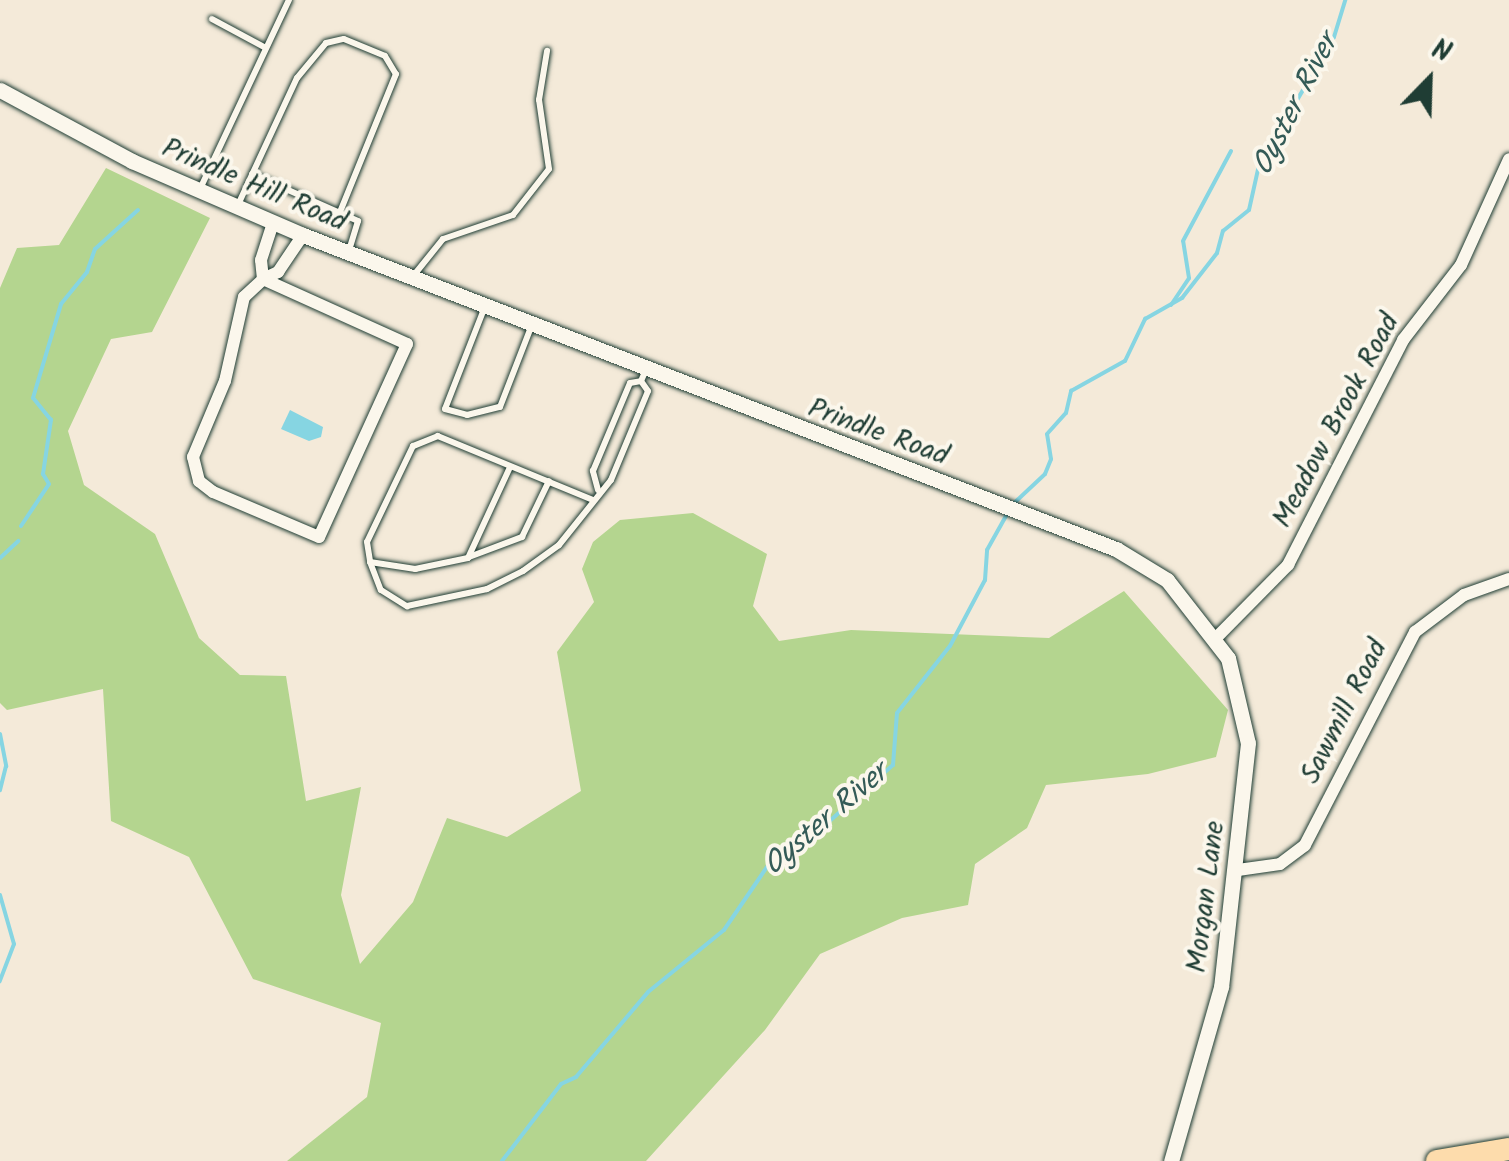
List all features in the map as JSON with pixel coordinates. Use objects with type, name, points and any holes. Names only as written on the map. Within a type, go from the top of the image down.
[{"type":"highway","points":[[1436,1161],[1509,1149]]},
{"type":"street","name":"Prindle Hill Road","points":[[0,90],[237,207],[490,311]]},
{"type":"street","name":"Meadow Brook Road","points":[[1216,638],[1288,565],[1403,340],[1461,264],[1509,160]]},
{"type":"street","points":[[263,279],[260,260],[273,222]]},
{"type":"street","points":[[263,279],[407,344],[319,537],[213,492],[199,481],[194,464],[225,381],[235,318],[263,279],[278,272],[303,235]]},
{"type":"street","name":"Prindle Road","points":[[490,311],[643,376],[1026,514],[1152,568],[1216,638]]},
{"type":"street","name":"Sawmill Road","points":[[1238,870],[1280,864],[1305,845],[1415,632],[1464,595],[1509,579]]},
{"type":"street","name":"Morgan Lane","points":[[1172,1158],[1221,987],[1238,870],[1246,716],[1216,638]]},
{"type":"lane","points":[[200,190],[289,0]]},
{"type":"lane","points":[[212,19],[264,47]]},
{"type":"lane","points":[[237,207],[310,60],[331,40],[361,42],[386,56],[395,79],[340,212]]},
{"type":"lane","points":[[411,280],[442,239],[514,215],[549,169],[538,100],[546,51]]},
{"type":"lane","points":[[252,174],[358,220],[348,254]]},
{"type":"lane","points":[[490,311],[446,409],[468,415],[500,407],[530,327]]},
{"type":"lane","points":[[593,500],[438,436],[413,446],[368,542],[370,562],[380,590],[407,606],[487,589],[559,544],[593,500],[598,490],[612,480],[648,391],[643,376],[630,383],[593,472],[598,490]]},
{"type":"lane","points":[[468,558],[510,467]]},
{"type":"lane","points":[[370,562],[415,569],[468,558],[522,537],[549,481]]},
{"type":"green space","points":[[106,168],[210,218],[152,332],[111,339],[68,431],[84,485],[155,534],[199,638],[240,675],[286,676],[306,801],[361,787],[341,895],[360,964],[413,902],[447,818],[507,837],[581,791],[557,652],[594,602],[582,569],[593,542],[620,520],[693,513],[767,554],[753,606],[779,641],[851,630],[1049,638],[1124,591],[1228,710],[1216,757],[1148,774],[1046,785],[1027,828],[975,864],[968,905],[902,918],[820,954],[765,1030],[646,1161],[287,1161],[367,1097],[381,1023],[253,979],[189,857],[111,821],[103,689],[7,710],[0,703],[0,288],[17,248],[59,245]]},
{"type":"water","points":[[290,410],[323,427],[321,437],[309,441],[281,429]]},
{"type":"waterway","name":"Oyster River","points":[[1012,505],[1045,474],[1051,459],[1047,434],[1066,413],[1071,391],[1125,361],[1145,319],[1182,298],[1217,253],[1223,231],[1249,210],[1259,165],[1334,37],[1345,0]]},
{"type":"waterway","points":[[1171,305],[1189,278],[1183,241],[1231,151]]},
{"type":"waterway","points":[[21,526],[49,484],[43,474],[51,420],[33,398],[61,304],[87,272],[95,249],[138,210]]},
{"type":"waterway","name":"Oyster River","points":[[502,1161],[561,1084],[576,1077],[648,992],[724,930],[771,861],[788,855],[806,831],[824,826],[893,765],[897,713],[950,646],[985,580],[987,550],[1007,514]]},
{"type":"waterway","points":[[0,558],[18,541]]},
{"type":"waterway","points":[[0,734],[6,766],[0,790]]},
{"type":"waterway","points":[[0,895],[14,944],[0,981]]}]
